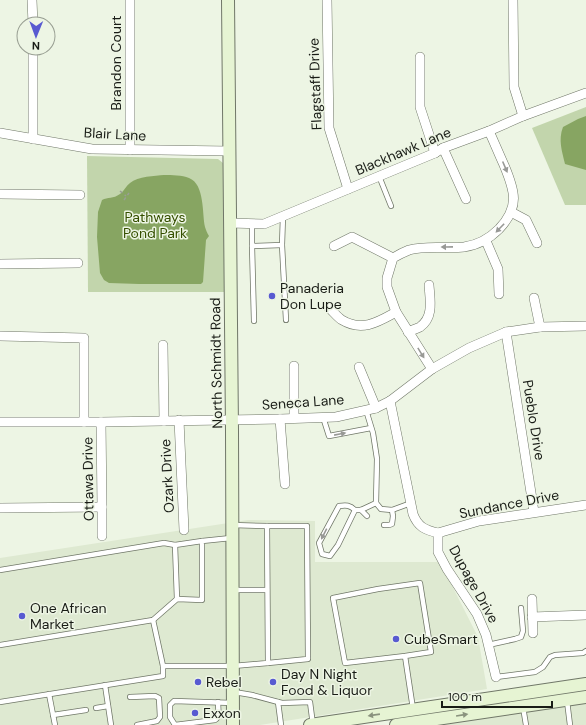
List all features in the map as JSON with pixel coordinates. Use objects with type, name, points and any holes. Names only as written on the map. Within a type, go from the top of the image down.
[{"type":"street","points":[[32,0],[33,16]]},
{"type":"street","name":"Brandon Court","points":[[130,0],[130,150]]},
{"type":"street","name":"North Schmidt Road","points":[[228,0],[233,725]]},
{"type":"street","name":"Flagstaff Drive","points":[[326,0],[329,128],[348,189]]},
{"type":"street","points":[[513,0],[514,87],[523,116]]},
{"type":"street","points":[[33,56],[33,139]]},
{"type":"street","points":[[420,57],[420,107],[435,153]]},
{"type":"street","name":"Blackhawk Lane","points":[[230,222],[264,224],[435,153],[443,148],[586,93]]},
{"type":"street","points":[[432,369],[396,312],[387,287],[387,278],[393,258],[408,250],[418,248],[464,247],[476,245],[486,241],[505,223],[511,212],[514,197],[512,186],[489,131]]},
{"type":"street","name":"Blair Lane","points":[[0,133],[92,150],[229,151]]},
{"type":"street","points":[[443,148],[466,199]]},
{"type":"street","points":[[0,194],[80,195]]},
{"type":"street","points":[[511,212],[526,220],[537,243]]},
{"type":"street","points":[[334,246],[352,237],[393,258]]},
{"type":"street","points":[[486,241],[498,269],[499,294]]},
{"type":"street","points":[[0,264],[78,263]]},
{"type":"street","points":[[408,332],[420,326],[429,316],[429,285]]},
{"type":"street","points":[[534,298],[540,327]]},
{"type":"street","points":[[328,307],[342,320],[356,326],[377,322],[396,312]]},
{"type":"street","name":"Seneca Lane","points":[[0,422],[101,422],[336,417],[376,408],[390,400],[432,369],[469,348],[506,332],[540,327],[586,326]]},
{"type":"street","name":"Pueblo Drive","points":[[506,332],[534,512]]},
{"type":"street","points":[[0,336],[84,338],[84,422]]},
{"type":"street","points":[[163,345],[164,421]]},
{"type":"street","points":[[294,366],[294,418]]},
{"type":"street","points":[[359,367],[376,408]]},
{"type":"street","name":"Dupage Drive","points":[[390,400],[413,514],[416,521],[421,526],[438,533],[438,552],[447,569],[477,614],[486,635],[496,677]]},
{"type":"street","points":[[280,419],[285,484]]},
{"type":"street","name":"Ozark Drive","points":[[179,420],[184,530]]},
{"type":"street","name":"Ottawa Drive","points":[[101,422],[102,536]]},
{"type":"street","name":"Sundance Drive","points":[[438,533],[479,521],[586,505]]},
{"type":"street","points":[[0,508],[102,507]]},
{"type":"street","points":[[532,599],[533,633]]},
{"type":"street","points":[[532,617],[586,615]]},
{"type":"street","points":[[311,725],[586,684]]},
{"type":"street","points":[[396,725],[415,724],[586,697]]},
{"type":"lane","points":[[379,176],[391,206]]},
{"type":"lane","points":[[283,216],[282,246],[286,320]]},
{"type":"lane","points":[[252,224],[254,321]]},
{"type":"lane","points":[[252,246],[282,246]]},
{"type":"lane","points":[[366,410],[371,428],[376,459],[376,503],[381,509],[392,510],[411,503]]},
{"type":"lane","points":[[324,417],[328,436],[371,428]]},
{"type":"lane","points":[[367,516],[358,510],[352,507],[346,505],[339,506],[319,543],[322,554],[330,556],[358,510],[376,503]]},
{"type":"lane","points":[[384,525],[389,526],[392,524],[392,510]]},
{"type":"lane","points":[[267,526],[268,663]]},
{"type":"lane","points":[[0,570],[164,543],[175,545],[202,542],[232,531],[267,526],[307,526],[308,659],[233,666],[163,666]]},
{"type":"lane","points":[[0,645],[153,620],[177,599],[202,600],[202,542]]},
{"type":"lane","points":[[175,545],[177,599]]},
{"type":"lane","points":[[420,583],[431,652],[405,656],[345,663],[333,598],[378,589],[420,583]]},
{"type":"lane","points":[[232,590],[267,590]]},
{"type":"lane","points":[[488,645],[521,637],[523,631],[521,608]]},
{"type":"lane","points":[[0,702],[163,676],[163,666],[153,620]]},
{"type":"lane","points":[[496,677],[535,672],[543,667],[550,657],[555,655],[583,653],[586,651]]},
{"type":"lane","points":[[405,656],[415,724]]},
{"type":"lane","points":[[105,685],[106,707],[111,725]]},
{"type":"lane","points":[[49,694],[55,725]]},
{"type":"lane","points":[[218,702],[218,716],[215,720],[175,725],[170,717],[170,705],[174,701],[218,702],[233,697],[252,695],[282,703],[310,702],[311,725]]},
{"type":"lane","points":[[130,697],[155,696],[160,698],[160,717],[157,721],[137,725]]},
{"type":"lane","points":[[566,700],[570,725]]},
{"type":"lane","points":[[278,702],[281,725]]},
{"type":"lane","points":[[523,706],[526,725]]},
{"type":"lane","points":[[96,708],[100,710],[106,707]]},
{"type":"lane","points":[[53,715],[74,712],[80,714],[86,710]]},
{"type":"path","points":[[120,191],[126,196]]},
{"type":"path","points":[[124,200],[129,193]]},
{"type":"shaded area","points":[[586,116],[586,170],[565,164],[561,141],[563,127]]},
{"type":"shaded area","points":[[164,175],[189,178],[198,186],[202,200],[205,227],[209,236],[206,240],[203,282],[201,284],[109,283],[104,280],[100,273],[97,237],[98,212],[102,200],[117,196],[130,183],[137,179]]},
{"type":"shaded area","points":[[248,520],[315,521],[315,562],[440,562],[478,637],[487,689],[260,725],[0,725],[0,558]]},
{"type":"shaded area","points":[[586,699],[586,725],[417,725]]},
{"type":"green space","points":[[586,107],[586,205],[565,205],[532,128]]},
{"type":"green space","name":"Pathways Pond Park","points":[[87,156],[218,159],[223,163],[225,167],[226,292],[88,292]]},
{"type":"place","name":"Panaderia Don Lupe","points":[[272,296]]},
{"type":"place","name":"One African Market","points":[[22,616]]},
{"type":"place","name":"CubeSmart","points":[[396,639]]},
{"type":"place","name":"Rebel","points":[[198,682]]},
{"type":"place","name":"Day N Night Food & Liquor","points":[[273,682]]},
{"type":"place","name":"Exxon","points":[[195,713]]}]
